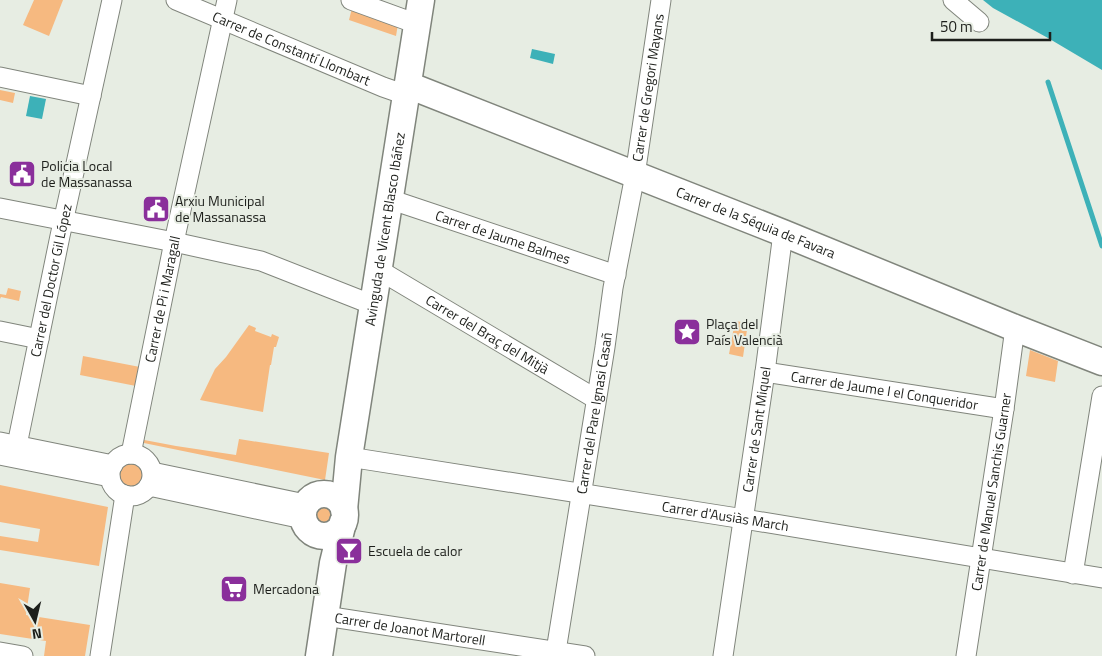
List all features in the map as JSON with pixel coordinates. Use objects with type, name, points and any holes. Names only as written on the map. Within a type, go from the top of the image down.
[{"type":"street","name":"Carrer del Doctor Gil López","points":[[9,443],[39,339],[112,0]]},
{"type":"street","name":"Carrer de Constantí Llombart","points":[[176,0],[383,87],[407,90]]},
{"type":"street","name":"Carrer de Pi i Maragall","points":[[131,454],[174,242],[228,0]]},
{"type":"street","points":[[351,0],[419,12]]},
{"type":"street","name":"Carrer de Gregori Mayans","points":[[635,175],[661,0]]},
{"type":"street","points":[[953,0],[979,22]]},
{"type":"street","name":"Avinguda de Vicent Blasco Ibáñez","points":[[319,656],[333,563],[344,516],[349,457],[419,12]]},
{"type":"street","points":[[0,77],[91,96]]},
{"type":"street","name":"Carrer de la Séquia de Favara","points":[[407,90],[635,175],[1102,362]]},
{"type":"street","name":"Carrer del Pare Ignasi Casañ","points":[[556,651],[616,275],[635,175]]},
{"type":"street","name":"Carrer de Jaume Balmes","points":[[389,199],[616,275]]},
{"type":"street","points":[[0,208],[174,242],[262,262],[372,305]]},
{"type":"street","name":"Carrer de Sant Miquel","points":[[723,656],[765,372],[783,233]]},
{"type":"street","name":"Carrer del Braç del Mitjà","points":[[379,270],[596,399]]},
{"type":"street","name":"Carrer de Manuel Sanchis Guarner","points":[[966,656],[1015,328]]},
{"type":"street","points":[[0,331],[39,339]]},
{"type":"street","name":"Carrer de Jaume I el Conqueridor","points":[[765,372],[1004,409]]},
{"type":"street","points":[[1073,574],[1102,396]]},
{"type":"street","points":[[9,443],[111,471]]},
{"type":"street","points":[[131,454],[143,458],[151,467],[151,479],[145,492],[139,495],[125,496],[115,489],[111,471],[121,456],[131,454]]},
{"type":"street","points":[[0,455],[111,471]]},
{"type":"street","name":"Avinguda de Vicent Blasco Ibáñez","points":[[312,513],[341,477],[349,457]]},
{"type":"street","name":"Carrer d'Ausiàs March","points":[[349,457],[744,518],[1102,578]]},
{"type":"street","points":[[151,479],[312,513]]},
{"type":"street","points":[[326,494],[342,504],[344,516],[340,527],[330,535],[324,536],[312,513],[326,494]]},
{"type":"street","points":[[100,656],[125,496]]},
{"type":"street","points":[[312,513],[333,563]]},
{"type":"street","name":"Carrer de Joanot Martorell","points":[[325,616],[585,656]]},
{"type":"street","points":[[0,652],[24,656]]},
{"type":"shaded area","points":[[34,0],[63,0],[49,36],[23,25]]},
{"type":"shaded area","points":[[352,8],[398,24],[396,36],[349,20]]},
{"type":"shaded area","points":[[0,90],[15,93],[13,103],[0,100]]},
{"type":"shaded area","points":[[8,288],[21,291],[19,301],[1,297],[0,299],[0,294],[6,295]]},
{"type":"shaded area","points":[[735,321],[748,323],[743,357],[729,354]]},
{"type":"shaded area","points":[[249,325],[256,328],[255,331],[271,337],[272,334],[279,337],[276,347],[274,347],[270,365],[263,412],[200,400],[215,369]]},
{"type":"shaded area","points":[[1030,350],[1058,361],[1055,382],[1026,376]]},
{"type":"shaded area","points":[[83,356],[140,367],[136,386],[80,375]]},
{"type":"shaded area","points":[[139,439],[236,455],[239,439],[329,453],[325,480],[139,442]]},
{"type":"shaded area","points":[[132,463],[141,466],[144,475],[141,484],[132,487],[123,484],[120,475],[123,466]]},
{"type":"shaded area","points":[[0,485],[108,507],[99,566],[0,550],[0,536],[38,542],[40,529],[0,522]]},
{"type":"shaded area","points":[[321,501],[330,502],[336,509],[328,528],[316,526],[310,518],[311,509]]},
{"type":"shaded area","points":[[0,583],[30,588],[26,615],[90,625],[85,656],[44,656],[46,641],[0,634]]},
{"type":"water","points":[[983,0],[1102,0],[1102,70],[993,8]]},
{"type":"water","points":[[532,49],[555,54],[553,64],[530,58]]},
{"type":"water","points":[[30,96],[46,99],[42,119],[26,116]]},
{"type":"waterway","points":[[1048,82],[1102,246]]},
{"type":"place","name":"Policia Local de Massanassa","points":[[22,174]]},
{"type":"place","name":"Arxiu Municipal de Massanassa","points":[[156,209]]},
{"type":"place","name":"Plaça del País Valencià","points":[[687,332]]},
{"type":"place","name":"Escuela de calor","points":[[349,551]]},
{"type":"place","name":"Mercadona","points":[[234,589]]}]
